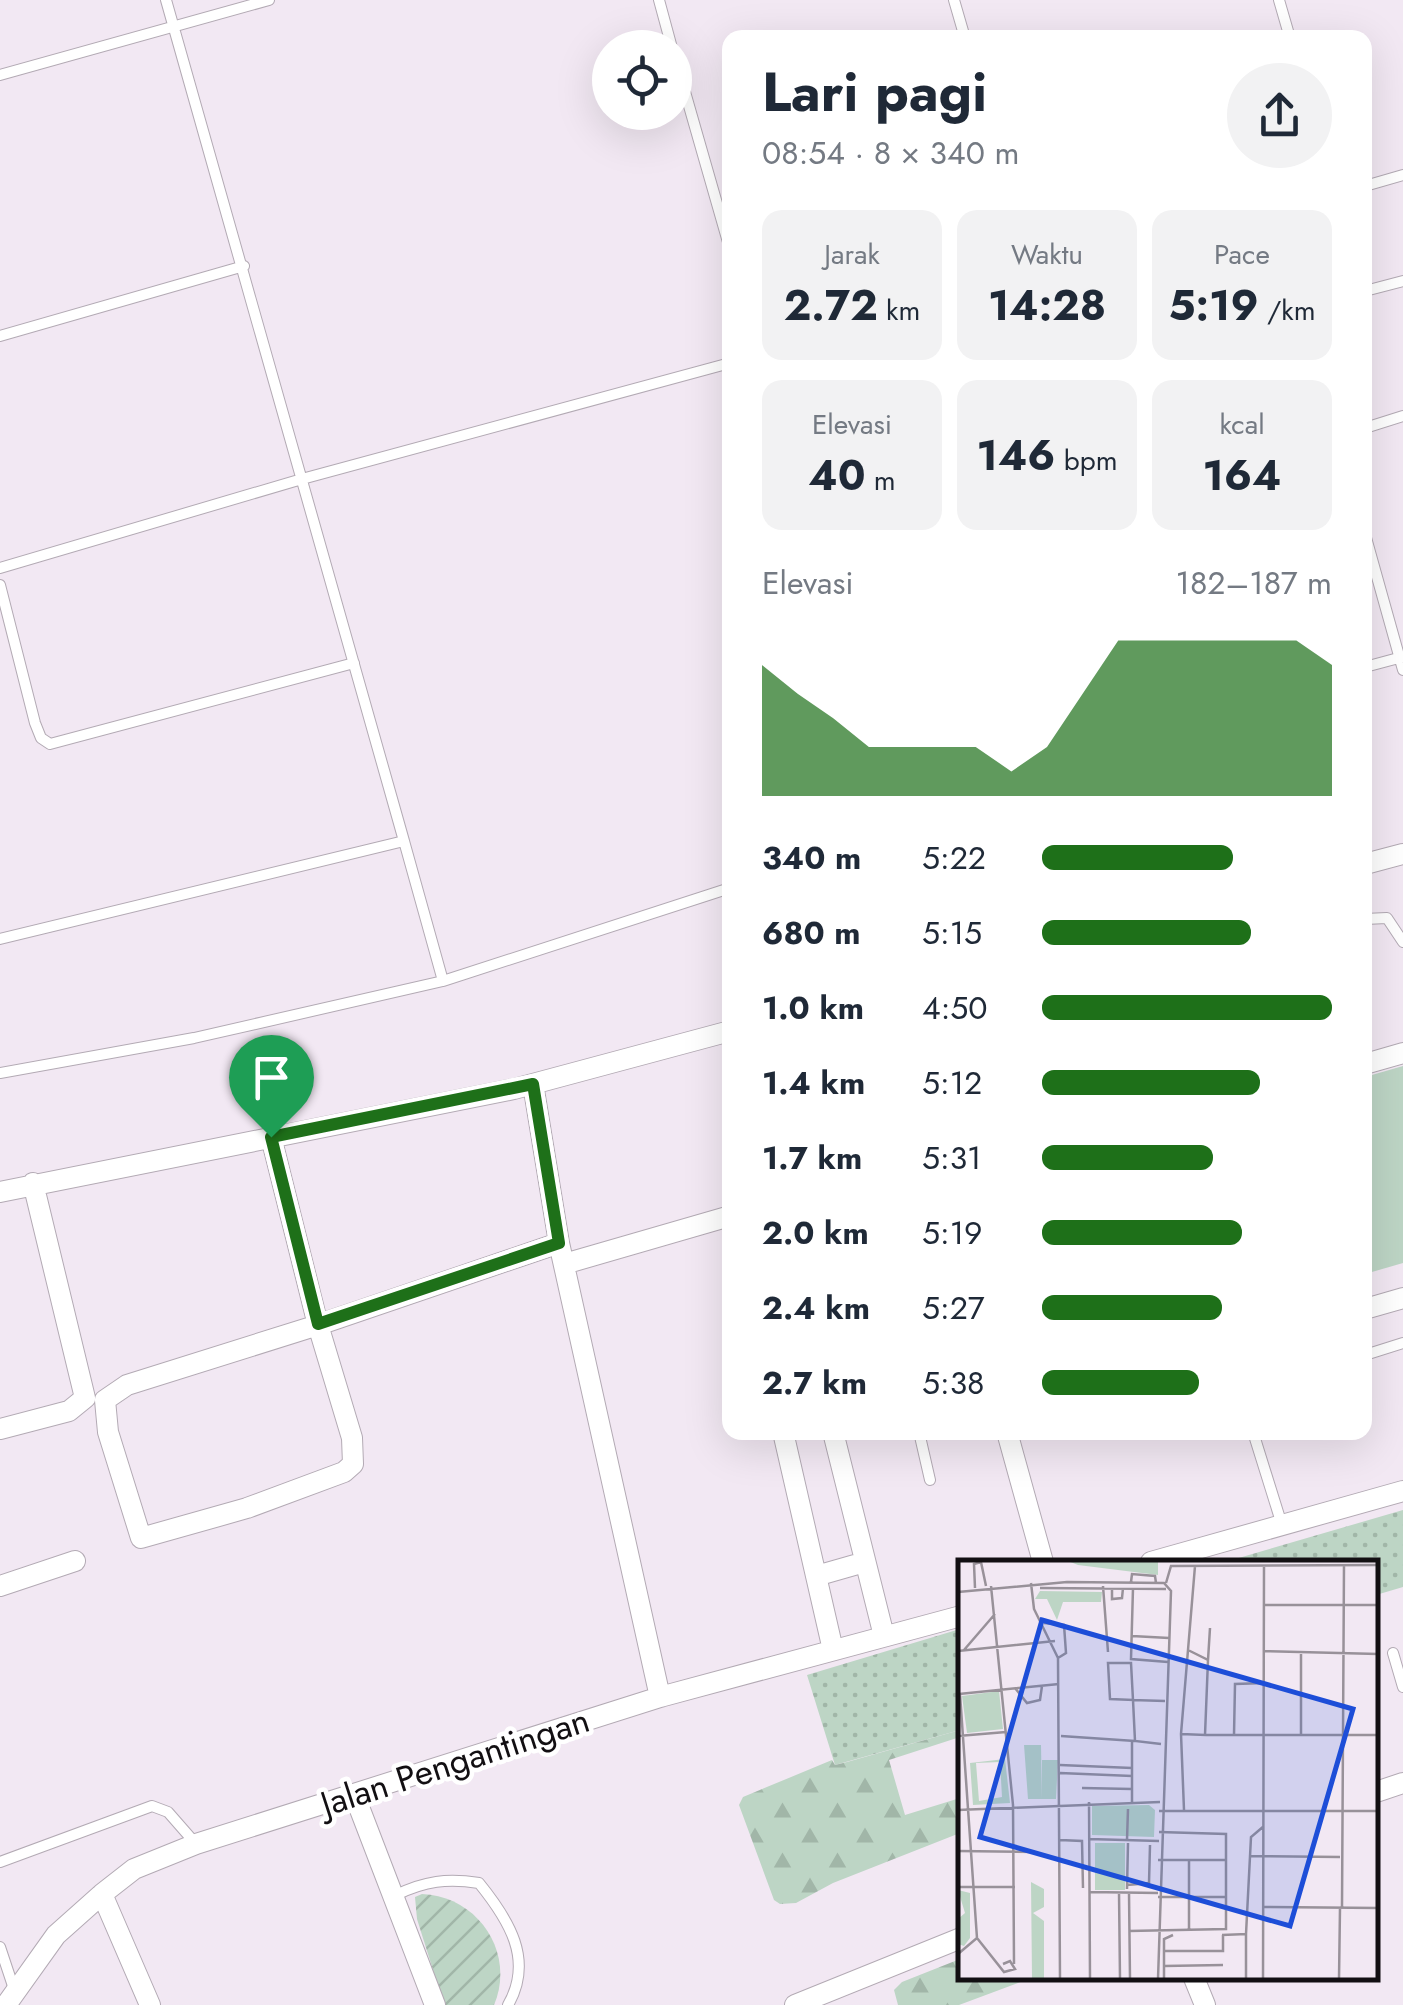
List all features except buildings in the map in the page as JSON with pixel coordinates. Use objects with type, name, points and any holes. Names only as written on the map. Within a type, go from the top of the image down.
[{"type":"street","points":[[1372,862],[1403,854]]},
{"type":"street","points":[[0,1192],[533,1084],[722,1034]]},
{"type":"street","points":[[1372,1062],[1403,1053]]},
{"type":"street","points":[[533,1084],[561,1253],[660,1697]]},
{"type":"street","points":[[271,1137],[318,1324],[352,1438],[354,1464],[344,1472],[247,1508],[141,1538],[108,1432],[105,1400],[128,1385],[318,1324],[561,1253],[722,1219]]},
{"type":"street","points":[[0,1429],[68,1411],[85,1398],[33,1184]]},
{"type":"street","points":[[1372,1307],[1403,1298]]},
{"type":"street","points":[[785,1440],[834,1650]]},
{"type":"street","points":[[835,1440],[884,1636]]},
{"type":"street","points":[[1009,1440],[1042,1560]]},
{"type":"street","points":[[1157,1560],[1403,1490]]},
{"type":"street","points":[[0,1586],[75,1561]]},
{"type":"street","points":[[816,1576],[865,1562]]},
{"type":"street","name":"Jalan Pengantingan","points":[[10,1999],[56,1935],[134,1869],[196,1844],[660,1697],[958,1617]]},
{"type":"street","points":[[1378,1791],[1403,1783]]},
{"type":"street","points":[[354,1794],[435,2005]]},
{"type":"street","points":[[102,1894],[150,2005]]},
{"type":"street","points":[[795,2005],[958,1939]]},
{"type":"street","points":[[1195,1980],[1205,2005]]},
{"type":"lane","points":[[166,0],[443,981]]},
{"type":"lane","points":[[0,75],[269,0]]},
{"type":"lane","points":[[658,0],[667,30]]},
{"type":"lane","points":[[954,0],[963,30]]},
{"type":"lane","points":[[1279,0],[1288,30]]},
{"type":"lane","points":[[692,116],[722,221]]},
{"type":"lane","points":[[1372,184],[1403,175]]},
{"type":"lane","points":[[0,336],[244,266]]},
{"type":"lane","points":[[1372,289],[1403,281]]},
{"type":"lane","points":[[0,568],[302,479],[722,364]]},
{"type":"lane","points":[[1372,426],[1403,416]]},
{"type":"lane","points":[[1372,558],[1403,670]]},
{"type":"lane","points":[[0,584],[35,723],[41,738],[50,744],[354,663]]},
{"type":"lane","points":[[1372,666],[1401,657]]},
{"type":"lane","points":[[0,939],[404,841]]},
{"type":"lane","points":[[0,1073],[194,1038],[443,981],[722,891]]},
{"type":"lane","points":[[1372,918],[1387,918],[1403,942]]},
{"type":"lane","points":[[1372,1353],[1403,1343]]},
{"type":"lane","points":[[921,1440],[930,1480]]},
{"type":"lane","points":[[1256,1440],[1282,1524]]},
{"type":"lane","points":[[1392,1653],[1403,1687]]},
{"type":"lane","points":[[0,1862],[152,1806],[168,1812],[196,1844]]},
{"type":"lane","points":[[396,1896],[421,1883],[448,1878],[479,1882],[508,1926],[519,1954],[520,1984],[508,2005]]},
{"type":"lane","points":[[0,1948],[10,1999]]},
{"type":"green space","points":[[1403,1066],[1403,1263],[1372,1272],[1372,1075]]},
{"type":"green space","points":[[1403,1510],[1403,1587],[1378,1594],[1378,1560],[1232,1560]]},
{"type":"green space","points":[[958,1630],[958,1731],[835,1765],[807,1675]]},
{"type":"green space","points":[[958,1731],[958,1738],[889,1760],[905,1815],[958,1799],[958,1834],[833,1883],[796,1903],[780,1904],[774,1900],[739,1805],[743,1797],[832,1760],[835,1765]]},
{"type":"green space","points":[[422,1894],[460,1905],[487,1931],[500,1966],[494,2005],[444,2005],[417,1919],[415,1897]]},
{"type":"green space","points":[[958,1960],[958,1980],[1026,1980],[959,2005],[898,2005],[894,1990],[902,1982]]},
{"type":"route","points":[[533,1084],[559,1243],[318,1324],[271,1137],[533,1084]]}]
